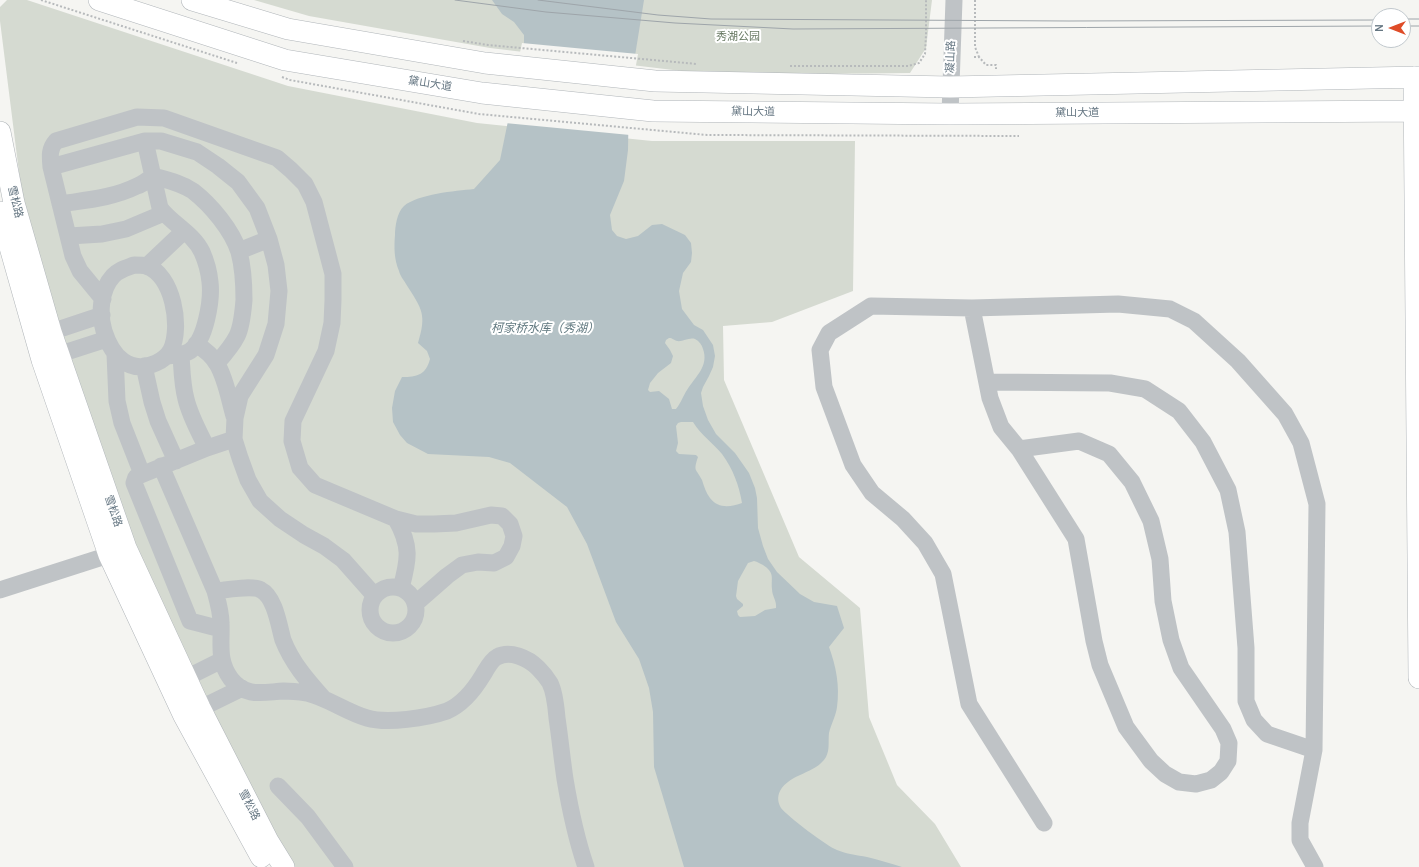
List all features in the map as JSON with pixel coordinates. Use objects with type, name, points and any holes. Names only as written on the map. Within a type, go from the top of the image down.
[{"type":"main road","name":"黛山大道","points":[[99,0],[285,60],[652,120],[950,114],[1416,111]]},
{"type":"main road","points":[[192,0],[288,29],[486,54],[655,81],[950,86],[1416,77],[1419,678]]},
{"type":"main road","name":"雪松路","points":[[0,132],[43,334]]},
{"type":"main road","name":"雪松路","points":[[0,212],[43,334],[109,556],[177,682],[256,849],[267,867]]},
{"type":"main road","name":"雪松路","points":[[50,358],[126,548],[177,682]]},
{"type":"main road","name":"雪松路","points":[[192,712],[284,867]]},
{"type":"street","name":"凝山路","points":[[950,114],[954,0]]},
{"type":"street","points":[[102,307],[80,271],[73,256],[51,167],[51,147],[56,141],[137,117],[164,118],[277,158],[306,184],[314,202],[333,274],[333,300],[332,323],[326,352],[293,421],[292,441],[300,468],[315,485],[396,519],[416,524],[434,524],[456,522],[491,515],[502,516],[510,524],[514,536],[512,546],[506,557],[494,562],[478,562],[462,565],[415,604]]},
{"type":"street","points":[[111,346],[125,363],[138,367],[150,366],[174,355],[191,350],[196,344],[205,326],[209,304],[210,283],[202,252],[194,239],[164,214],[160,208],[145,141]]},
{"type":"street","points":[[51,167],[145,141],[161,141],[197,152],[238,182],[257,208],[269,239],[276,265],[279,291],[276,324],[266,355],[240,396],[235,418],[234,439],[248,480],[260,501],[280,519],[324,546],[343,560],[374,595]]},
{"type":"street","points":[[60,204],[94,199],[119,193],[137,186],[153,176],[174,182],[192,190],[210,206],[227,228],[239,251],[244,283],[243,310],[237,335],[227,352],[217,363]]},
{"type":"street","points":[[68,236],[102,234],[126,229],[164,214]]},
{"type":"street","points":[[146,266],[184,231]]},
{"type":"street","points":[[239,251],[269,239]]},
{"type":"street","points":[[142,474],[129,443],[120,415],[111,346],[102,324],[102,307],[106,287],[113,276],[123,269],[134,265],[146,266],[156,272],[165,282],[172,296],[175,315],[175,333],[171,349],[193,419],[207,448]]},
{"type":"street","points":[[1044,823],[969,704],[943,574],[925,543],[903,519],[872,493],[852,465],[824,387],[820,350],[828,333],[871,306],[972,308],[1118,304],[1170,309],[1194,321],[1200,326],[1238,361],[1285,414],[1301,443],[1317,504],[1314,750],[1300,823],[1300,840],[1315,867]]},
{"type":"street","points":[[43,334],[102,307]]},
{"type":"street","points":[[972,308],[990,398],[1001,427],[1020,449],[1076,539],[1094,641],[1100,665],[1126,727],[1151,760],[1165,774],[1179,782],[1196,784],[1211,780],[1221,772],[1228,761],[1229,743],[1223,729],[1181,668],[1171,640],[1166,617],[1163,601],[1160,559],[1151,521],[1132,482],[1109,454],[1079,441],[1020,449]]},
{"type":"street","points":[[196,344],[208,352],[217,363],[224,379],[235,418]]},
{"type":"street","points":[[50,358],[111,346]]},
{"type":"street","points":[[144,366],[168,464],[220,608],[220,652],[223,664],[231,678],[246,691],[257,693],[287,691],[308,693],[368,718],[398,721],[448,711],[464,700],[474,689],[487,668],[496,658],[511,654],[526,658],[538,668],[550,684],[555,703],[570,812],[586,867]]},
{"type":"street","points":[[987,382],[1110,383],[1145,389],[1179,411],[1203,442],[1228,490],[1237,532],[1246,648],[1246,701],[1254,720],[1267,734],[1314,750]]},
{"type":"street","points":[[221,629],[190,621],[134,483],[136,477],[142,474],[234,439]]},
{"type":"street","points":[[396,519],[404,534],[408,558],[401,588]]},
{"type":"street","points":[[0,590],[109,556]]},
{"type":"street","points":[[387,587],[401,588],[408,592],[415,604],[416,612],[414,620],[409,627],[403,631],[387,633],[379,629],[374,624],[370,616],[369,609],[371,602],[374,595],[380,590],[387,587]]},
{"type":"street","points":[[215,591],[252,588],[262,590],[269,597],[284,640],[295,664],[304,678],[326,701]]},
{"type":"street","points":[[177,682],[222,660]]},
{"type":"street","points":[[192,712],[242,688]]},
{"type":"street","points":[[278,786],[308,817],[345,867]]},
{"type":"path","points":[[784,66],[908,66],[919,63],[925,54],[926,0]]},
{"type":"path","points":[[975,0],[975,47],[979,57],[986,65],[996,65],[996,70]]},
{"type":"path","points":[[486,54],[656,60],[698,64]]},
{"type":"path","points":[[974,57],[979,57]]},
{"type":"path","points":[[479,114],[652,120],[707,135],[1019,136]]},
{"type":"green space","points":[[7,0],[27,0],[288,86],[477,123],[652,141],[855,141],[853,291],[772,322],[723,326],[724,380],[799,557],[860,608],[869,717],[897,785],[935,824],[961,867],[294,867],[278,841],[202,696],[131,542],[62,342],[22,196],[0,21],[0,7]]},
{"type":"green space","name":"秀湖公园","points":[[254,0],[932,0],[926,48],[910,73],[715,75],[490,48],[309,16]]},
{"type":"water","name":"柯家桥水库（秀湖）","points":[[492,0],[644,0],[629,93],[628,150],[624,181],[610,215],[612,230],[617,236],[626,239],[638,236],[652,225],[662,224],[685,235],[691,243],[691,262],[683,273],[679,291],[682,309],[694,325],[703,330],[713,345],[715,356],[713,367],[701,393],[703,406],[708,420],[716,434],[735,453],[749,473],[757,498],[758,528],[768,559],[777,572],[800,594],[814,602],[837,606],[844,628],[829,647],[834,661],[838,684],[838,699],[829,733],[826,757],[822,763],[816,767],[790,780],[784,785],[779,793],[779,804],[791,818],[832,848],[902,867],[684,867],[654,767],[653,712],[649,688],[639,659],[616,622],[587,544],[567,507],[510,463],[489,457],[428,454],[407,443],[400,435],[393,422],[392,408],[395,391],[402,377],[416,376],[420,374],[426,369],[430,359],[427,351],[418,343],[422,325],[419,306],[400,275],[396,262],[394,244],[397,220],[404,206],[410,202],[427,196],[474,189],[500,160],[524,43],[524,35],[514,22],[502,14]],"holes":[[[669,338],[677,341],[695,339],[703,348],[704,355],[701,371],[687,390],[676,409],[672,409],[669,399],[659,391],[650,392],[648,390],[650,383],[658,373],[671,363],[673,356],[665,343]],[[693,422],[722,454],[735,477],[742,503],[725,506],[713,502],[706,492],[702,480],[696,470],[698,457],[696,455],[679,454],[676,451],[678,443],[676,426],[678,423]],[[754,561],[757,562],[767,568],[771,573],[772,592],[776,603],[776,608],[765,610],[755,616],[740,617],[737,611],[743,606],[743,604],[737,599],[736,596],[738,581],[748,563]]]},
{"type":"pier","points":[[522,43],[638,54],[631,93],[630,135],[505,123]]},
{"type":"tram line","points":[[455,0],[546,12],[675,23],[793,29],[1371,26]]},
{"type":"tram line","points":[[538,0],[658,15],[711,19],[1069,21],[1371,20]]},
{"type":"tram line","points":[[1411,19],[1419,19]]},
{"type":"tram line","points":[[1411,26],[1419,26]]}]
